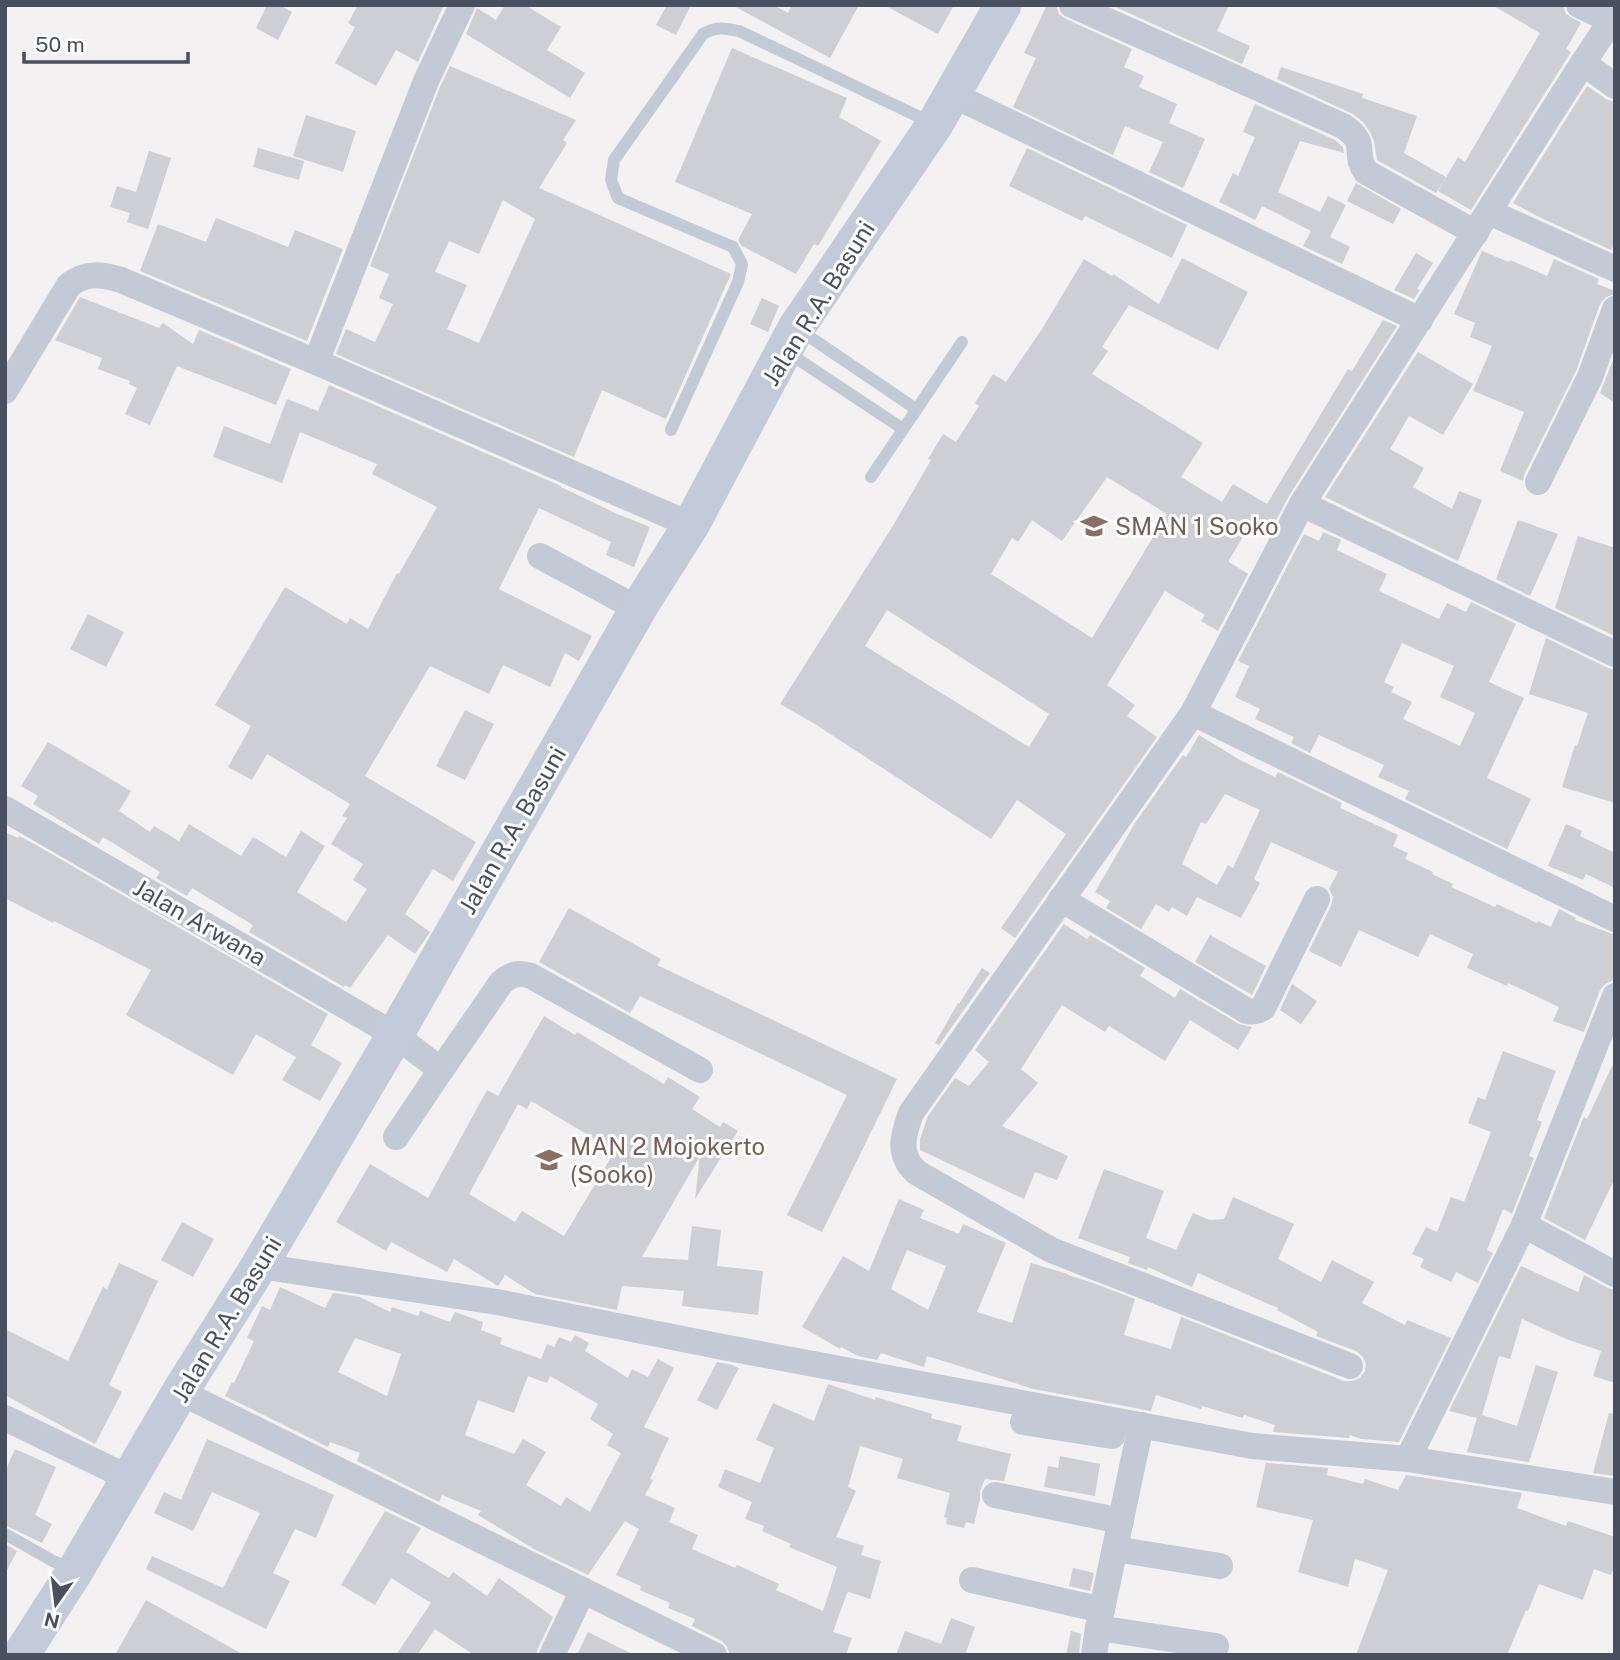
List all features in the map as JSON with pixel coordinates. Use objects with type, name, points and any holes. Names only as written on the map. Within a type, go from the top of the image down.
[{"type":"main road","name":"Jalan R.A. Basuni","points":[[19,1652],[75,1571],[395,1035],[638,609],[691,525],[790,339],[944,110],[1003,5]]},
{"type":"street","points":[[316,362],[426,81],[462,5]]},
{"type":"street","points":[[1072,5],[1343,125],[1353,132],[1359,141],[1362,166],[1366,172],[1483,222],[1615,269]]},
{"type":"street","points":[[1350,1366],[1051,1250],[916,1172],[909,1165],[903,1140],[911,1113],[1193,713],[1302,504],[1613,18],[1579,5]]},
{"type":"street","points":[[1583,63],[1615,86]]},
{"type":"street","points":[[944,110],[1420,320]]},
{"type":"street","points":[[5,391],[69,285],[78,278],[104,275],[316,362],[691,525]]},
{"type":"street","points":[[1538,482],[1587,384],[1615,309]]},
{"type":"street","points":[[1302,504],[1615,654]]},
{"type":"street","points":[[540,556],[638,609]]},
{"type":"street","points":[[1193,713],[1615,919]]},
{"type":"street","name":"Jalan Arwana","points":[[5,809],[395,1035],[441,1070]]},
{"type":"street","points":[[1061,899],[1247,1011],[1253,1012],[1263,1008],[1317,899]]},
{"type":"street","points":[[396,1137],[501,983],[510,975],[521,973],[531,976],[700,1070]]},
{"type":"street","points":[[1408,1459],[1524,1225],[1615,996]]},
{"type":"street","points":[[1524,1225],[1615,1274]]},
{"type":"street","points":[[259,1266],[497,1302],[1139,1432]]},
{"type":"street","points":[[180,1392],[715,1655]]},
{"type":"street","points":[[5,1419],[129,1478]]},
{"type":"street","points":[[1023,1422],[1408,1459],[1615,1492]]},
{"type":"street","points":[[1094,1655],[1139,1432]]},
{"type":"street","points":[[995,1495],[1121,1521]]},
{"type":"street","points":[[1115,1549],[1220,1566]]},
{"type":"street","points":[[972,1580],[1186,1648],[1216,1646]]},
{"type":"street","points":[[552,1655],[583,1590]]},
{"type":"lane","points":[[671,430],[738,282],[742,264],[733,247],[618,198],[611,180],[614,160],[703,34],[712,28],[739,31],[944,110]]},
{"type":"lane","points":[[790,339],[916,409]]},
{"type":"lane","points":[[790,339],[903,429]]},
{"type":"lane","points":[[871,477],[962,342]]},
{"type":"lane","points":[[5,1534],[75,1571]]},
{"type":"building","points":[[267,5],[279,5],[292,12],[278,40],[256,28]]},
{"type":"building","points":[[358,5],[444,5],[418,62],[396,50],[376,86],[335,63],[355,27],[348,23]]},
{"type":"building","points":[[505,5],[525,5],[561,27],[547,50],[585,73],[570,98],[466,34],[477,8],[496,20]]},
{"type":"building","points":[[667,5],[691,5],[676,35],[656,25]]},
{"type":"building","points":[[732,5],[773,5],[788,13],[792,5],[859,5],[830,58]]},
{"type":"building","points":[[884,5],[954,5],[938,34]]},
{"type":"building","points":[[1047,5],[1056,5],[1059,14],[1066,19],[1132,49],[1124,67],[1144,76],[1139,87],[1177,104],[1169,123],[1205,139],[1183,188],[1149,172],[1163,142],[1125,126],[1113,155],[1013,107],[1036,58],[1024,53]]},
{"type":"building","points":[[1111,5],[1229,5],[1217,31],[1250,46],[1242,64]]},
{"type":"building","points":[[1492,5],[1563,5],[1566,14],[1581,23],[1566,49],[1571,52],[1471,210],[1438,191],[1458,157],[1465,162],[1540,33]]},
{"type":"building","points":[[732,48],[847,98],[839,117],[881,141],[818,246],[814,244],[796,274],[742,246],[738,240],[752,214],[675,182]]},
{"type":"building","points":[[450,66],[576,120],[563,140],[567,143],[539,188],[731,274],[666,419],[602,390],[574,457],[336,354],[346,329],[375,342],[393,304],[379,298],[389,274],[370,266]],"holes":[[[503,200],[535,219],[479,343],[447,329],[467,285],[435,272],[449,241],[479,254]]]},
{"type":"building","points":[[1281,67],[1363,94],[1362,98],[1417,116],[1404,153],[1446,177],[1436,193],[1377,160],[1370,132],[1353,114],[1277,79]]},
{"type":"building","points":[[1587,86],[1615,102],[1615,243],[1611,250],[1513,203]]},
{"type":"building","points":[[1255,104],[1335,140],[1343,147],[1344,153],[1300,141],[1278,192],[1320,212],[1328,196],[1346,205],[1330,237],[1350,247],[1342,264],[1303,246],[1311,231],[1262,206],[1255,220],[1219,202],[1233,173],[1238,176],[1255,137],[1243,132]]},
{"type":"building","points":[[306,115],[356,131],[343,172],[293,156]]},
{"type":"building","points":[[258,148],[304,161],[299,180],[253,167]]},
{"type":"building","points":[[1027,148],[1187,225],[1172,258],[1085,216],[1082,221],[1009,186]]},
{"type":"building","points":[[149,151],[171,158],[148,229],[127,222],[130,213],[110,207],[117,186],[136,192]]},
{"type":"building","points":[[1356,183],[1401,209],[1393,224],[1347,201]]},
{"type":"building","points":[[216,218],[288,247],[295,230],[343,249],[307,341],[140,271],[158,224],[206,242]]},
{"type":"building","points":[[1482,251],[1547,276],[1554,259],[1599,279],[1597,284],[1615,291],[1615,294],[1606,297],[1600,304],[1576,371],[1523,481],[1500,471],[1524,412],[1473,391],[1492,346],[1470,337],[1475,323],[1454,314]]},
{"type":"building","points":[[1416,253],[1433,263],[1414,299],[1394,290]]},
{"type":"building","points":[[1182,258],[1248,292],[1218,350],[1129,305],[1102,347],[1108,351],[1092,374],[1203,443],[1181,477],[1222,502],[1233,484],[1267,504],[1348,369],[1352,371],[1383,320],[1397,326],[1289,496],[1267,537],[1249,527],[1229,560],[1248,574],[1218,631],[1201,621],[1205,615],[1165,591],[1107,685],[1135,705],[1127,716],[1157,737],[1015,938],[1001,928],[1066,834],[1017,800],[991,839],[780,704],[894,524],[943,434],[956,442],[979,406],[975,403],[993,374],[1006,382],[1084,259],[1159,304]],"holes":[[[1107,477],[1167,514],[1092,638],[991,574],[1012,538],[1018,542],[1032,520],[1062,541]],[[887,610],[1049,714],[1029,747],[865,646]]]},
{"type":"building","points":[[80,297],[159,328],[163,323],[193,344],[199,330],[291,369],[276,405],[177,366],[150,425],[125,414],[137,388],[129,384],[130,381],[98,369],[102,358],[55,340]]},
{"type":"building","points":[[762,298],[779,306],[768,332],[750,324]]},
{"type":"building","points":[[1418,352],[1473,384],[1443,435],[1409,416],[1390,449],[1424,468],[1413,487],[1452,509],[1459,491],[1482,500],[1458,561],[1325,497]]},
{"type":"building","points":[[1615,355],[1615,403],[1600,393]]},
{"type":"building","points":[[329,385],[650,527],[634,567],[606,555],[611,542],[539,508],[499,589],[592,636],[579,661],[565,653],[550,687],[503,665],[489,694],[430,666],[365,776],[476,842],[453,881],[433,869],[405,914],[430,932],[415,954],[388,935],[350,988],[249,932],[253,925],[192,888],[187,896],[156,878],[160,872],[103,837],[99,844],[33,804],[38,796],[21,786],[48,742],[131,791],[119,811],[150,832],[154,826],[179,841],[189,824],[241,856],[253,837],[286,857],[301,831],[325,846],[297,892],[346,922],[367,889],[353,880],[363,864],[331,844],[347,818],[342,816],[350,804],[267,754],[252,780],[228,767],[251,726],[215,705],[285,587],[347,624],[350,618],[368,629],[397,573],[399,574],[437,507],[372,474],[377,464],[300,432],[282,483],[213,457],[224,426],[270,444],[287,399],[318,411]]},
{"type":"building","points":[[1518,520],[1558,534],[1530,596],[1496,579]]},
{"type":"building","points":[[1323,532],[1341,540],[1337,550],[1387,574],[1379,591],[1439,619],[1447,603],[1466,612],[1471,602],[1516,624],[1489,682],[1524,698],[1487,778],[1531,799],[1507,849],[1405,799],[1409,791],[1378,777],[1384,765],[1319,735],[1310,753],[1291,743],[1294,737],[1255,719],[1260,709],[1235,697],[1249,666],[1238,661],[1304,534],[1319,541]],"holes":[[[1402,643],[1454,666],[1440,697],[1475,713],[1460,746],[1403,719],[1412,702],[1391,692],[1394,687],[1384,682]]]},
{"type":"building","points":[[1578,536],[1615,548],[1615,636],[1555,608]]},
{"type":"building","points":[[88,614],[124,632],[106,667],[70,649]]},
{"type":"building","points":[[1546,638],[1615,670],[1615,803],[1562,787],[1588,713],[1529,694]]},
{"type":"building","points":[[465,710],[494,724],[465,780],[436,766]]},
{"type":"building","points":[[1199,735],[1240,760],[1275,777],[1278,772],[1342,803],[1340,808],[1398,835],[1393,846],[1408,853],[1405,859],[1453,884],[1451,887],[1537,923],[1538,921],[1551,927],[1559,909],[1576,918],[1575,920],[1615,935],[1615,974],[1612,981],[1600,990],[1584,1032],[1553,1021],[1559,1007],[1508,983],[1507,986],[1467,968],[1473,954],[1430,934],[1418,957],[1359,930],[1341,967],[1309,951],[1331,906],[1333,897],[1329,889],[1338,872],[1271,842],[1254,879],[1260,883],[1241,918],[1197,897],[1187,916],[1172,907],[1169,912],[1156,904],[1141,929],[1106,908],[1110,901],[1095,892],[1135,823],[1183,755],[1186,757]],"holes":[[[1225,794],[1260,810],[1233,868],[1228,865],[1217,885],[1182,864],[1201,822],[1206,824]]]},
{"type":"building","points":[[1566,824],[1582,831],[1580,836],[1615,853],[1615,888],[1586,874],[1583,880],[1548,866]]},
{"type":"building","points":[[5,832],[29,841],[328,1014],[311,1045],[342,1063],[320,1101],[282,1080],[296,1057],[256,1034],[233,1075],[126,1015],[151,970],[5,898]]},
{"type":"building","points":[[569,908],[661,959],[657,965],[897,1079],[822,1232],[787,1215],[847,1095],[640,996],[630,1013],[539,962]]},
{"type":"building","points":[[1064,924],[1087,939],[1090,935],[1145,968],[1140,976],[1175,998],[1180,989],[1239,1024],[1252,1027],[1238,1050],[1190,1020],[1165,1061],[1109,1026],[1105,1032],[1062,1005],[1021,1069],[1038,1083],[1002,1126],[1068,1156],[1057,1180],[1035,1172],[1024,1199],[920,1150],[920,1139],[928,1116],[955,1078],[969,1086],[989,1062],[975,1050]]},
{"type":"building","points":[[1210,935],[1266,966],[1252,995],[1195,962]]},
{"type":"building","points":[[982,968],[990,973],[939,1045],[935,1043],[958,1003]]},
{"type":"building","points":[[1292,984],[1317,1001],[1301,1024],[1280,1010]]},
{"type":"building","points":[[544,1016],[575,1035],[577,1032],[664,1084],[668,1077],[700,1097],[692,1109],[720,1127],[723,1122],[738,1131],[695,1199],[700,1156],[642,1257],[688,1260],[692,1226],[721,1230],[717,1266],[763,1271],[758,1315],[682,1306],[684,1291],[622,1286],[617,1310],[535,1294],[505,1275],[498,1286],[454,1259],[447,1272],[391,1242],[386,1251],[336,1222],[370,1164],[428,1198],[487,1090],[498,1096]],"holes":[[[531,1101],[615,1151],[564,1236],[522,1211],[515,1222],[469,1194],[518,1104],[527,1109]]]},
{"type":"building","points":[[1503,1051],[1556,1071],[1537,1120],[1542,1122],[1529,1156],[1534,1158],[1512,1214],[1503,1209],[1487,1250],[1493,1253],[1478,1283],[1456,1272],[1451,1282],[1420,1267],[1424,1259],[1412,1254],[1426,1227],[1437,1232],[1451,1197],[1464,1202],[1491,1132],[1468,1123],[1478,1097],[1485,1100]]},
{"type":"building","points":[[1615,1060],[1615,1178],[1585,1240],[1544,1218],[1582,1121],[1584,1117],[1587,1119]]},
{"type":"building","points":[[1104,1169],[1164,1191],[1146,1238],[1176,1250],[1193,1213],[1210,1220],[1224,1219],[1233,1197],[1294,1224],[1278,1259],[1321,1282],[1332,1260],[1374,1282],[1362,1303],[1405,1325],[1407,1320],[1451,1338],[1399,1442],[1361,1439],[1350,1435],[1349,1438],[1273,1432],[1275,1425],[1244,1415],[1243,1418],[1202,1406],[1201,1409],[1156,1395],[1151,1411],[1034,1389],[927,1356],[924,1367],[881,1353],[877,1360],[858,1356],[841,1347],[840,1349],[802,1327],[843,1256],[869,1271],[899,1199],[924,1210],[920,1218],[959,1234],[963,1224],[1006,1243],[977,1312],[1012,1323],[1031,1263],[1135,1299],[1124,1335],[1171,1349],[1181,1317],[1344,1381],[1360,1378],[1365,1371],[1366,1364],[1356,1351],[1316,1336],[1318,1332],[1277,1310],[1278,1308],[1198,1273],[1192,1287],[1148,1267],[1147,1270],[1128,1263],[1130,1257],[1078,1238]],"holes":[[[907,1250],[946,1266],[928,1310],[891,1289]]]},
{"type":"building","points":[[182,1222],[214,1239],[193,1277],[161,1260]]},
{"type":"building","points":[[119,1263],[158,1281],[109,1385],[122,1392],[95,1444],[5,1395],[5,1329],[68,1361],[103,1287],[107,1289]]},
{"type":"building","points":[[1521,1266],[1578,1292],[1584,1275],[1615,1290],[1615,1383],[1593,1376],[1601,1351],[1522,1319],[1510,1359],[1499,1356],[1482,1415],[1517,1426],[1536,1365],[1558,1372],[1529,1462],[1467,1452],[1477,1418],[1449,1411]]},
{"type":"building","points":[[280,1287],[325,1308],[333,1293],[360,1297],[390,1312],[392,1307],[418,1316],[420,1311],[450,1322],[455,1312],[483,1322],[481,1330],[502,1338],[500,1344],[541,1359],[547,1344],[554,1347],[559,1337],[571,1342],[575,1335],[589,1343],[585,1351],[628,1378],[632,1369],[648,1377],[658,1359],[674,1368],[644,1427],[669,1438],[645,1495],[675,1508],[669,1522],[698,1535],[692,1549],[779,1584],[776,1590],[823,1611],[837,1567],[789,1547],[791,1544],[762,1531],[764,1526],[745,1519],[752,1502],[718,1487],[725,1469],[760,1483],[774,1448],[756,1440],[773,1403],[814,1421],[828,1384],[875,1400],[876,1397],[932,1414],[931,1418],[962,1426],[957,1441],[1011,1454],[1004,1481],[985,1479],[974,1524],[966,1522],[964,1528],[946,1524],[947,1518],[944,1517],[950,1493],[897,1478],[903,1459],[860,1446],[848,1487],[856,1491],[836,1537],[864,1546],[861,1555],[881,1561],[870,1599],[847,1593],[833,1632],[852,1638],[846,1655],[730,1655],[722,1641],[692,1626],[695,1619],[668,1608],[670,1603],[640,1590],[641,1586],[616,1575],[639,1529],[625,1521],[588,1575],[534,1549],[478,1515],[481,1511],[442,1495],[439,1502],[357,1461],[360,1453],[330,1442],[328,1447],[225,1396],[254,1341],[247,1338],[262,1306],[270,1310]],"holes":[[[355,1338],[401,1354],[387,1396],[338,1372]],[[528,1376],[547,1383],[550,1376],[598,1404],[590,1419],[613,1434],[607,1445],[621,1453],[590,1512],[566,1497],[561,1506],[526,1485],[546,1452],[523,1439],[514,1454],[465,1435],[478,1400],[514,1413]]]},
{"type":"building","points":[[717,1362],[739,1368],[717,1410],[697,1400]]},
{"type":"building","points":[[1609,1413],[1615,1414],[1615,1476],[1593,1473]]},
{"type":"building","points":[[207,1439],[334,1495],[316,1538],[295,1529],[273,1573],[290,1581],[266,1629],[146,1569],[152,1556],[223,1588],[260,1513],[212,1492],[193,1531],[154,1513],[164,1492],[181,1500]]},
{"type":"building","points":[[15,1449],[56,1467],[35,1515],[52,1524],[42,1543],[5,1525],[5,1472]]},
{"type":"building","points":[[1060,1456],[1100,1464],[1095,1496],[1044,1487],[1048,1466],[1058,1468]]},
{"type":"building","points":[[1266,1463],[1328,1468],[1327,1475],[1363,1484],[1365,1479],[1398,1490],[1406,1475],[1522,1493],[1517,1508],[1566,1526],[1568,1521],[1615,1537],[1615,1565],[1611,1575],[1594,1569],[1583,1600],[1539,1584],[1507,1655],[1356,1655],[1388,1570],[1355,1559],[1348,1587],[1298,1572],[1313,1520],[1256,1507]]},
{"type":"building","points":[[385,1511],[421,1528],[406,1552],[449,1578],[453,1572],[487,1596],[499,1578],[553,1617],[536,1655],[474,1655],[435,1629],[417,1655],[396,1655],[431,1603],[391,1578],[375,1605],[341,1585]]},
{"type":"building","points":[[5,1544],[17,1551],[5,1574]]},
{"type":"building","points":[[1073,1568],[1094,1573],[1090,1591],[1069,1586]]},
{"type":"building","points":[[146,1600],[244,1655],[115,1655]]},
{"type":"building","points":[[951,1618],[975,1627],[965,1655],[896,1655],[905,1631],[941,1644]]},
{"type":"building","points":[[1071,1631],[1081,1634],[1079,1655],[1066,1655]]},
{"type":"building","points":[[588,1632],[634,1655],[577,1655]]},
{"type":"place","name":"SMAN 1 Sooko","points":[[1094,526]]},
{"type":"place","name":"MAN 2 Mojokerto (Sooko)","points":[[549,1160]]}]
